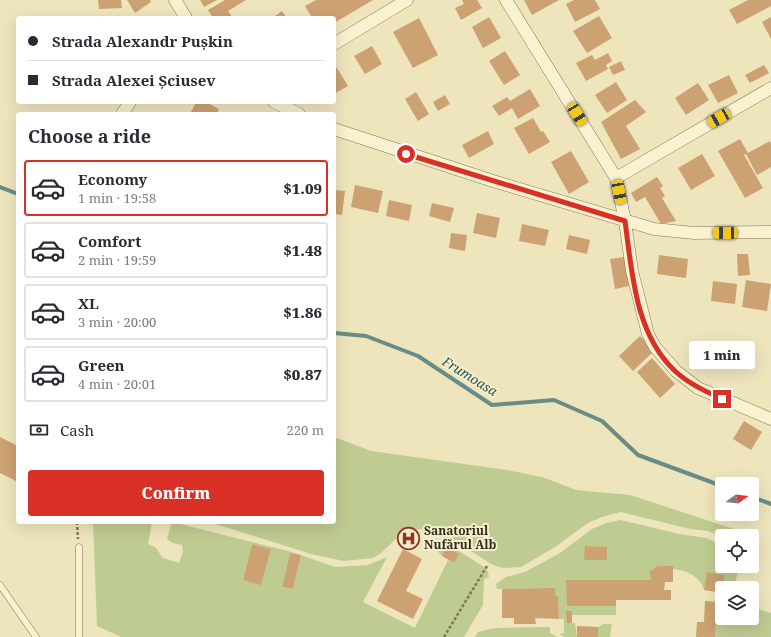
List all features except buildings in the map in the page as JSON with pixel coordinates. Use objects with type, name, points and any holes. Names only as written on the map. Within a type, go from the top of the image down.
[{"type":"street","points":[[175,0],[185,16]]},
{"type":"street","points":[[336,43],[407,0]]},
{"type":"street","points":[[506,0],[616,178],[625,221],[632,271],[641,309],[648,334],[659,353],[676,371],[698,388],[771,419]]},
{"type":"street","points":[[616,178],[771,88]]},
{"type":"street","points":[[278,104],[295,112]]},
{"type":"street","points":[[336,130],[478,176],[654,229],[688,232],[771,232]]},
{"type":"lane","points":[[79,547],[79,637]]},
{"type":"lane","points":[[0,585],[36,637]]},
{"type":"path","points":[[77,524],[79,547]]},
{"type":"path","points":[[444,637],[487,566]]},
{"type":"green space","points":[[336,438],[371,451],[507,470],[542,477],[576,490],[630,495],[734,529],[715,529],[715,534],[708,531],[690,529],[621,512],[602,517],[588,523],[555,547],[521,567],[503,568],[493,565],[447,536],[420,529],[401,534],[381,553],[373,558],[344,561],[311,554],[215,524],[336,524]]},
{"type":"green space","points":[[621,520],[679,534],[706,538],[715,542],[715,573],[737,573],[736,581],[724,581],[725,575],[708,572],[704,590],[697,578],[683,571],[673,569],[673,566],[649,572],[651,580],[567,580],[567,606],[616,606],[616,615],[572,615],[572,623],[575,623],[577,637],[564,637],[559,634],[564,633],[564,619],[559,619],[558,597],[555,596],[555,588],[497,589],[496,584],[506,577],[525,572],[560,553],[592,529],[606,523]]},
{"type":"green space","points":[[93,524],[152,524],[148,544],[155,547],[163,558],[179,563],[183,552],[182,545],[172,543],[167,539],[171,524],[180,524],[292,552],[300,555],[290,553],[282,587],[293,589],[301,555],[335,567],[368,565],[387,557],[363,602],[415,628],[448,560],[454,563],[458,554],[446,547],[442,556],[433,546],[436,539],[445,542],[487,569],[489,577],[484,579],[483,605],[464,637],[121,637],[97,626]],"holes":[[[252,544],[271,549],[261,584],[243,579]]]},
{"type":"green space","points":[[759,609],[771,613],[771,637],[715,637],[716,625],[759,625]]},
{"type":"green space","points":[[603,624],[612,624],[610,637],[598,637],[598,627]]},
{"type":"green space","points":[[550,627],[550,633],[558,637],[475,637],[478,632],[494,628]]},
{"type":"waterway","name":"Frumoasa","points":[[0,187],[16,193]]},
{"type":"waterway","name":"Frumoasa","points":[[336,333],[366,336],[418,356],[492,405],[554,400],[602,421],[638,455],[715,483]]},
{"type":"waterway","name":"Frumoasa","points":[[759,500],[771,504]]},
{"type":"place","name":"Sanatoriul Nufărul Alb","points":[[408,538]]},
{"type":"route","points":[[406,154],[625,221],[632,271],[638,297],[648,334],[655,347],[663,358],[676,371],[698,388],[722,399]]}]
